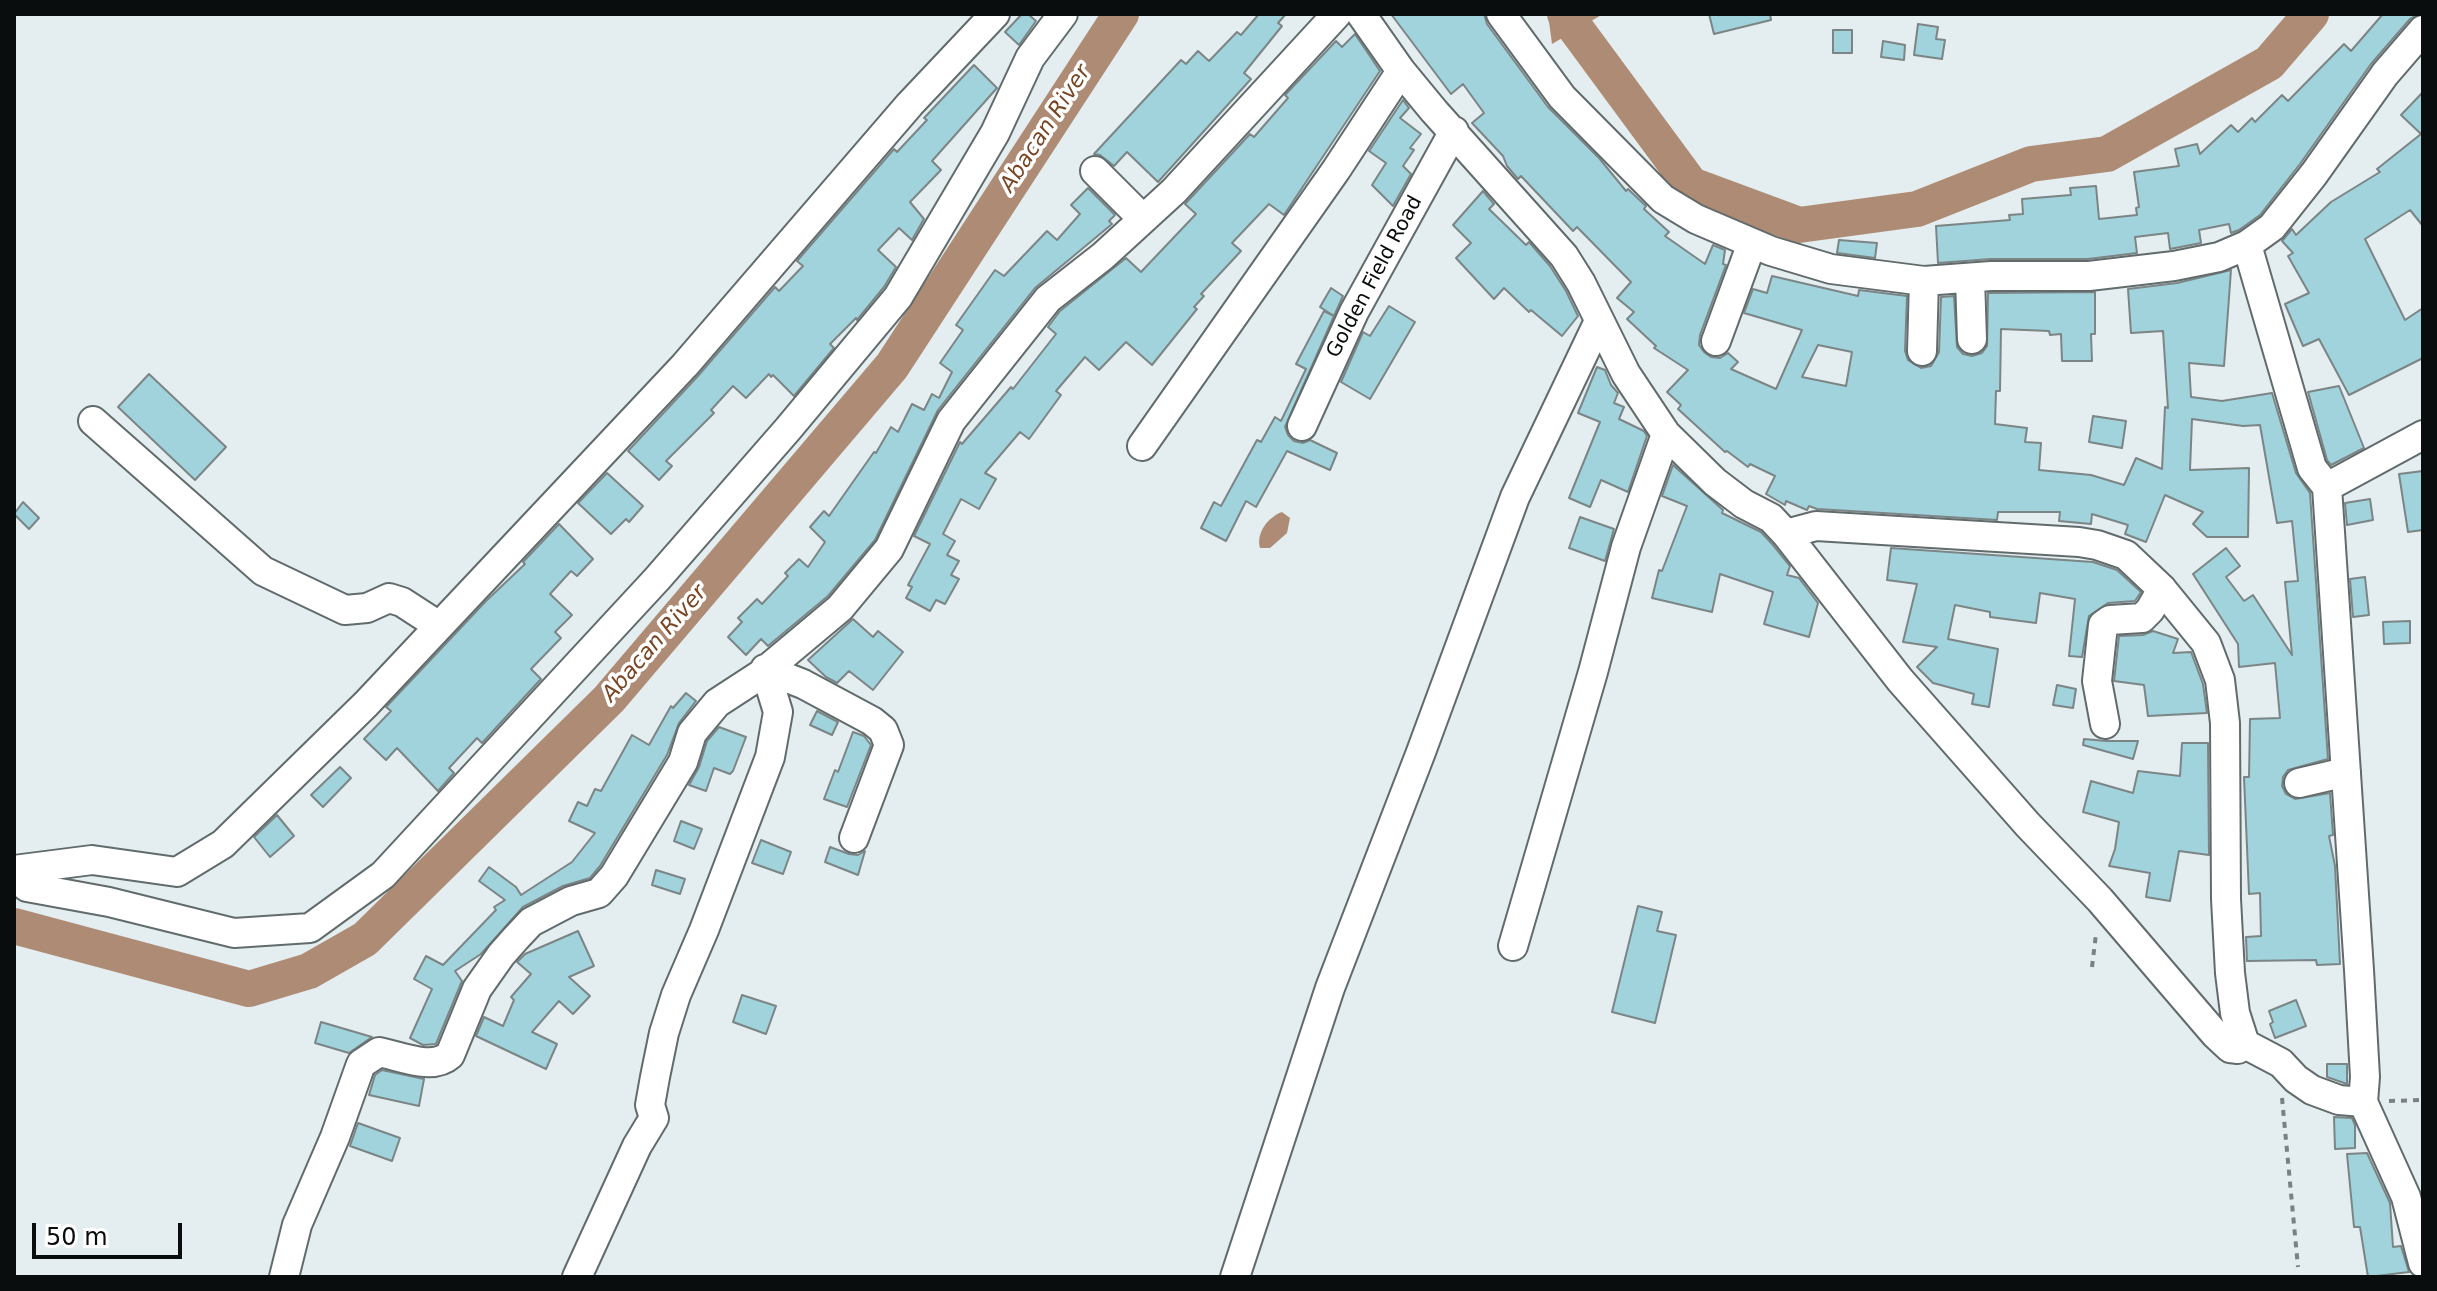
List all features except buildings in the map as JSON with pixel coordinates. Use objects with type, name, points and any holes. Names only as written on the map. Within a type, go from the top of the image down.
[{"type":"street","points":[[14,873],[92,860],[177,872],[223,844],[366,704],[685,365],[910,104],[995,14]]},
{"type":"street","points":[[14,873],[27,887],[109,902],[234,933],[310,928],[383,875],[667,567],[898,297],[995,133],[1030,58],[1063,14]]},
{"type":"street","points":[[284,1277],[297,1225],[335,1137],[361,1064],[379,1052],[433,1064],[450,1055],[477,989],[501,955],[531,922],[571,901],[599,893],[635,844],[683,762],[692,733],[717,703],[765,669],[840,608],[881,559],[936,456],[951,421],[1048,299],[1174,191],[1337,14]]},
{"type":"street","points":[[1361,14],[1401,71],[1564,256],[1581,283],[1626,374],[1666,434],[1715,482],[1744,504],[1771,518],[1900,680],[2028,825],[2100,900],[2215,1034],[2230,1048],[2238,1049],[2245,1044]]},
{"type":"street","points":[[1501,14],[1562,97],[1663,199],[1696,219],[1752,243],[1831,269],[1924,281],[2089,276],[2174,266],[2219,257],[2247,245],[2272,227],[2385,74],[2423,30]]},
{"type":"street","points":[[1142,446],[1336,170],[1401,71]]},
{"type":"street","name":"Golden Field Road","points":[[1302,426],[1354,312],[1454,131]]},
{"type":"street","points":[[1095,171],[1143,219]]},
{"type":"street","points":[[1716,341],[1752,243]]},
{"type":"street","points":[[2247,245],[2312,468],[2327,487],[2365,1077],[2363,1102],[2406,1197],[2423,1263]]},
{"type":"street","points":[[1970,278],[1972,339]]},
{"type":"street","points":[[1922,351],[1924,281]]},
{"type":"street","points":[[1235,1277],[1330,988],[1515,497],[1599,321]]},
{"type":"street","points":[[93,421],[263,571],[345,610],[367,608],[389,598],[402,602],[439,626]]},
{"type":"street","points":[[1513,946],[1626,547],[1666,434]]},
{"type":"street","points":[[2327,487],[2423,435]]},
{"type":"street","points":[[1786,534],[1816,526],[2079,542],[2126,555],[2162,589],[2206,643],[2220,680],[2225,723],[2226,899],[2230,973],[2235,1013],[2245,1044],[2281,1063],[2312,1090],[2339,1100],[2363,1102]]},
{"type":"street","points":[[2105,724],[2097,681],[2103,625],[2110,620],[2142,618],[2162,589]]},
{"type":"street","points":[[765,669],[803,684],[883,730],[889,745],[854,838]]},
{"type":"street","points":[[577,1277],[637,1146],[654,1118],[650,1105],[655,1077],[676,995],[770,757],[778,712],[765,669]]},
{"type":"street","points":[[2299,783],[2346,772]]},
{"type":"path","points":[[2281,1063],[2282,1112],[2298,1267]]},
{"type":"path","points":[[2363,1102],[2423,1100]]},
{"type":"shaded area","points":[[1548,14],[1603,14],[1552,44]]},
{"type":"shaded area","points":[[1282,512],[1290,518],[1287,533],[1270,548],[1260,548],[1264,526]]},
{"type":"waterway","name":"Abacan River","points":[[14,926],[249,989],[309,971],[365,939],[609,699],[892,366],[1121,14]]},
{"type":"waterway","points":[[1565,14],[1691,185],[1799,225],[1917,209],[2031,164],[2107,154],[2269,63],[2311,14]]}]
